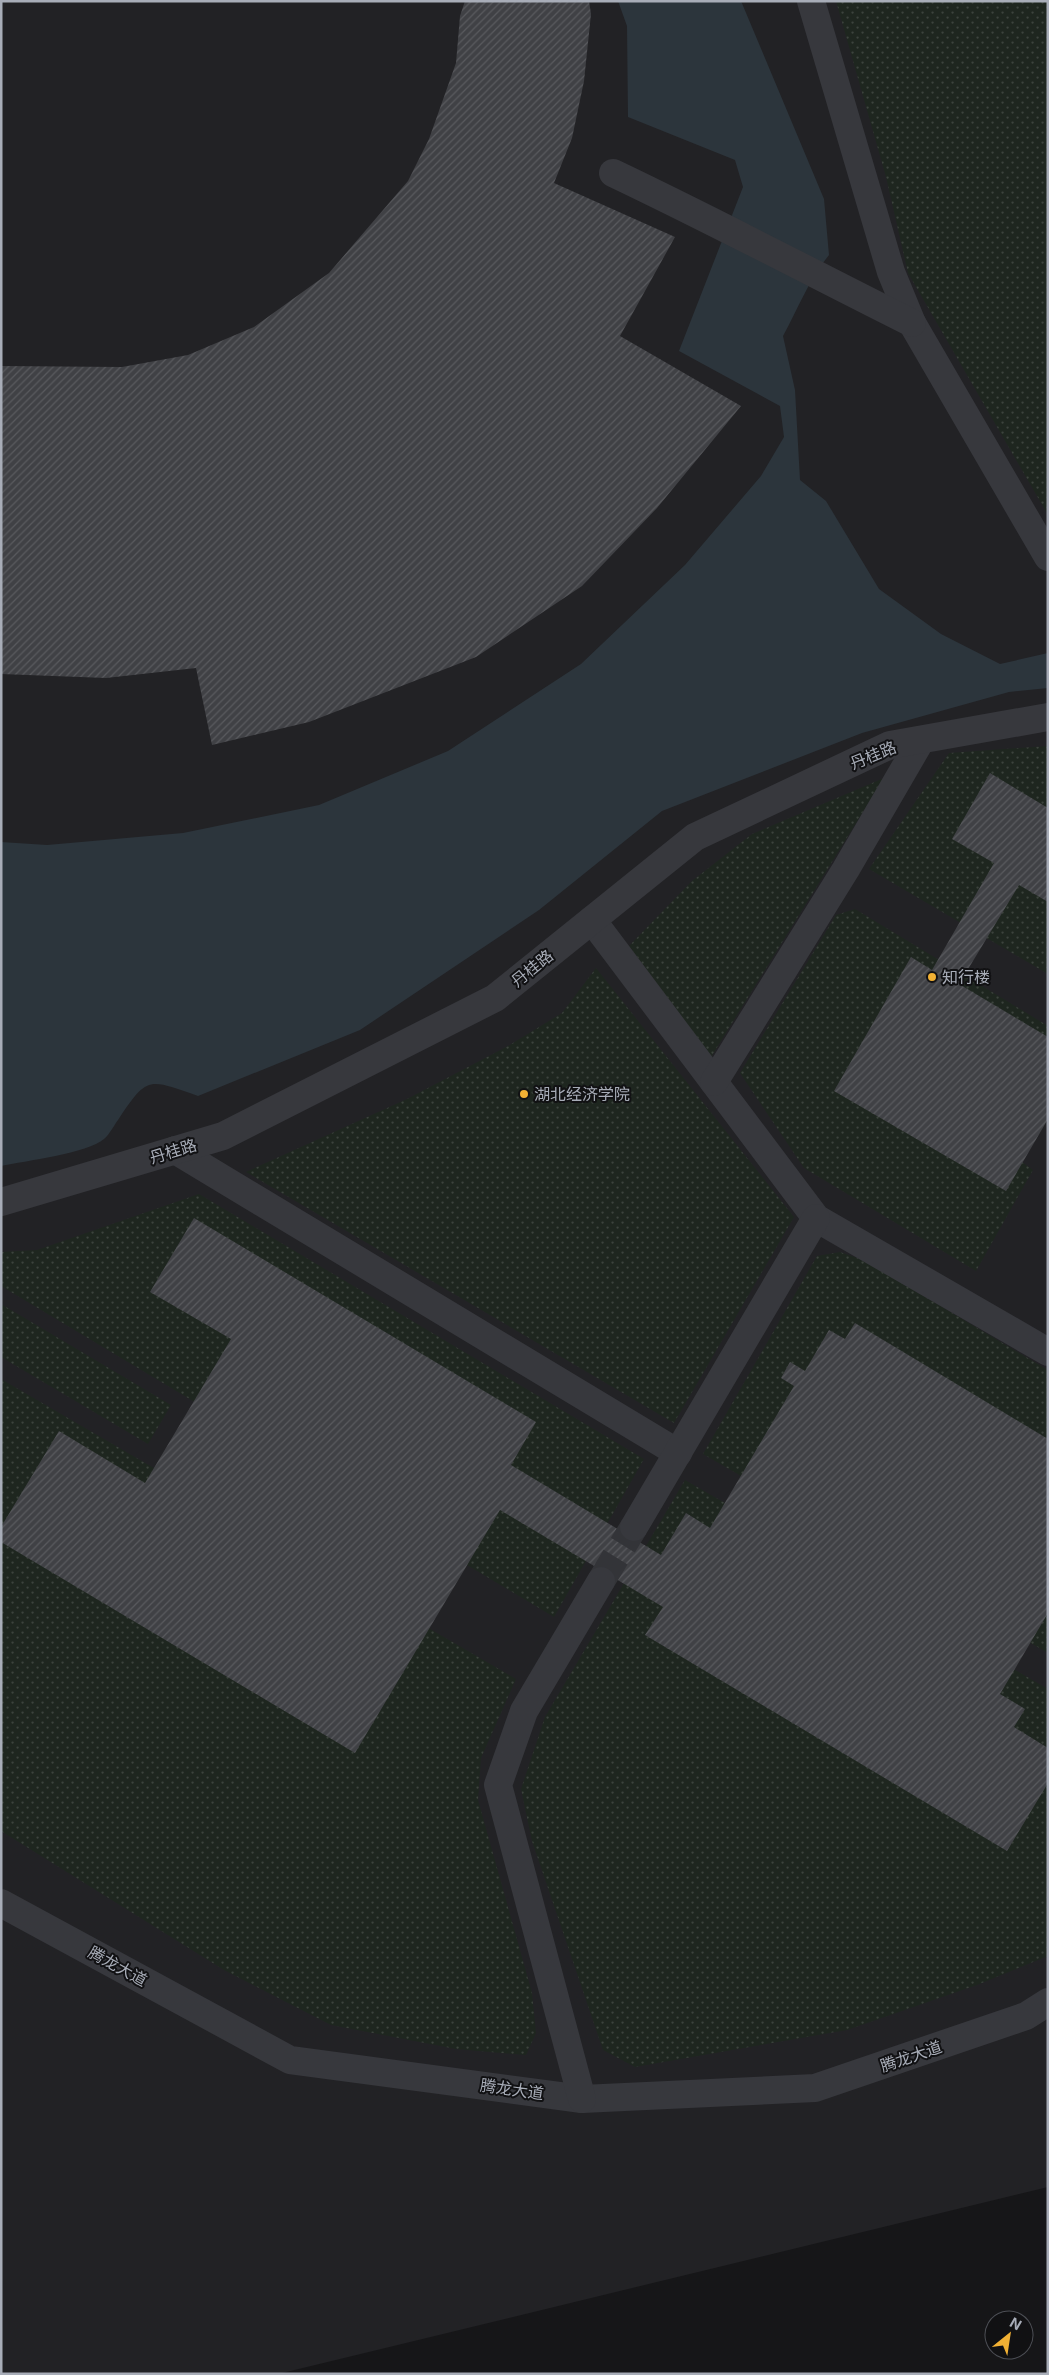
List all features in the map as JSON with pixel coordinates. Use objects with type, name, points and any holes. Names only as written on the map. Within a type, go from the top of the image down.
[{"type":"street","points":[[811,1],[891,272],[912,323],[1048,557]]},
{"type":"street","points":[[614,173],[717,223],[837,287],[912,323]]},
{"type":"street","name":"丹桂路","points":[[1,1202],[223,1136],[495,998],[695,837],[890,745],[1048,717]]},
{"type":"street","points":[[714,1082],[846,869],[921,740]]},
{"type":"street","points":[[592,920],[816,1218],[1048,1352]]},
{"type":"street","points":[[175,1150],[678,1453]]},
{"type":"street","points":[[634,1527],[816,1218]]},
{"type":"street","points":[[582,2098],[498,1785],[524,1711],[601,1581]]},
{"type":"street","name":"腾龙大道","points":[[1,1903],[290,2060],[582,2098],[815,2088],[1026,2016],[1048,2002]]},
{"type":"shaded area","name":"湖北经济学院","points":[[1,1],[1048,1],[1048,2187],[278,2374],[1,2374]]},
{"type":"shaded area","points":[[618,1],[741,1],[824,199],[829,255],[810,284],[783,336],[795,390],[800,480],[826,501],[879,589],[941,634],[1000,664],[1048,653],[1048,688],[1009,692],[862,733],[662,811],[539,910],[360,1030],[198,1096],[169,1086],[150,1085],[143,1088],[136,1095],[108,1135],[96,1144],[71,1152],[1,1166],[1,842],[47,845],[183,833],[319,805],[448,751],[581,664],[685,565],[761,476],[784,437],[780,406],[679,351],[743,187],[735,160],[628,117],[627,26]]},
{"type":"shaded area","points":[[836,1],[1048,1],[1048,515],[908,273],[886,177]]},
{"type":"shaded area","points":[[1048,746],[1048,974],[869,869],[949,753]]},
{"type":"shaded area","points":[[884,778],[711,1057],[629,946],[692,881],[752,834]]},
{"type":"shaded area","points":[[855,909],[1048,1026],[1048,1119],[1022,1162],[1033,1170],[976,1271],[804,1168],[740,1073],[836,915]]},
{"type":"shaded area","points":[[596,968],[794,1217],[674,1423],[246,1172],[407,1099],[508,1046],[562,1013]]},
{"type":"shaded area","points":[[199,1194],[644,1459],[554,1617],[1,1286],[1,1252],[37,1250]]},
{"type":"shaded area","points":[[840,1252],[863,1260],[1048,1370],[1048,1653],[703,1454],[817,1256]]},
{"type":"shaded area","points":[[1,1304],[171,1405],[148,1444],[1,1357]]},
{"type":"shaded area","points":[[1,1379],[516,1679],[481,1758],[478,1800],[532,1993],[536,2033],[526,2055],[456,2049],[331,2025],[224,1970],[1,1831]]},
{"type":"shaded area","points":[[685,1480],[1048,1689],[1048,1956],[977,1985],[847,2030],[635,2067],[603,2050],[532,1841],[521,1789],[545,1717]]},
{"type":"building","points":[[465,1],[589,1],[591,14],[584,81],[572,138],[554,183],[675,237],[620,336],[741,406],[657,508],[582,586],[476,657],[309,722],[212,745],[196,668],[106,678],[1,674],[1,366],[122,367],[188,355],[254,327],[329,273],[408,181],[429,139],[456,63],[460,16]]},
{"type":"building","name":"知行楼","points":[[990,773],[1048,808],[1048,902],[1019,885],[959,984],[1048,1037],[1048,1119],[1006,1191],[834,1091],[911,957],[932,970],[994,863],[952,839]]},
{"type":"building","points":[[194,1218],[536,1422],[511,1465],[661,1555],[686,1513],[710,1528],[794,1386],[781,1378],[790,1362],[805,1371],[829,1330],[845,1339],[855,1323],[1048,1439],[1048,1613],[1000,1694],[1025,1709],[1014,1727],[1048,1748],[1048,1783],[1007,1851],[645,1635],[663,1607],[500,1510],[355,1753],[1,1542],[1,1527],[59,1431],[145,1483],[231,1339],[150,1292]]},
{"type":"tunnel","points":[[601,1581],[634,1527]]},
{"type":"place","name":"知行楼","points":[[932,977]]},
{"type":"place","name":"湖北经济学院","points":[[524,1094]]}]
